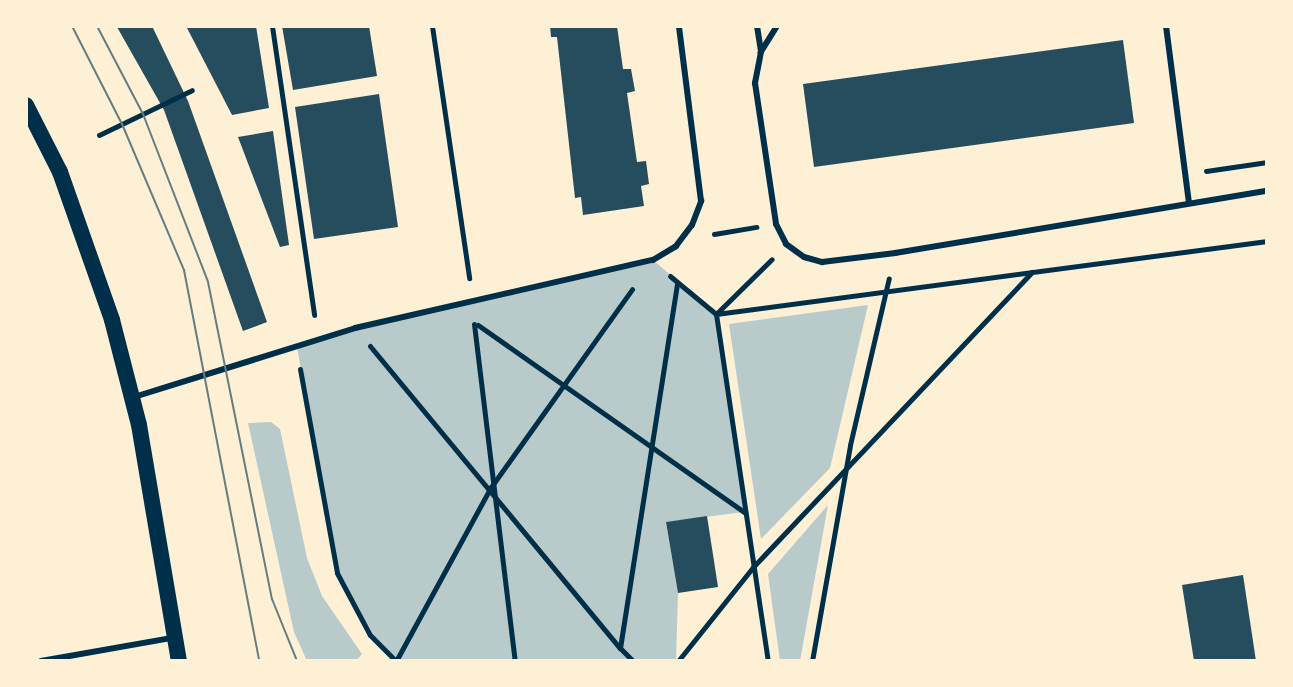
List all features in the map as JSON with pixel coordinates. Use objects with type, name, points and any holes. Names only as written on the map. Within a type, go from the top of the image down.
[{"type":"main road","points":[[26,105],[60,172],[98,274],[132,398],[179,661]]},
{"type":"lane","points":[[132,398],[355,328],[653,260],[681,239],[692,225],[701,187],[679,26]]},
{"type":"lane","points":[[757,26],[761,52],[755,83],[776,224],[786,244],[822,262],[895,253],[1267,191]]},
{"type":"lane","points":[[761,52],[777,26]]},
{"type":"lane","points":[[1166,26],[1189,203]]},
{"type":"lane","points":[[41,661],[176,638]]},
{"type":"path","points":[[272,26],[316,314]]},
{"type":"path","points":[[432,26],[472,300],[491,487],[515,661]]},
{"type":"path","points":[[99,135],[192,90]]},
{"type":"path","points":[[1185,174],[1267,162]]},
{"type":"path","points":[[681,239],[776,224]]},
{"type":"path","points":[[716,314],[1267,241]]},
{"type":"path","points":[[716,314],[786,244]]},
{"type":"path","points":[[812,661],[846,469],[895,253]]},
{"type":"path","points":[[633,661],[491,487],[355,328],[316,314],[292,323],[337,573],[357,615],[396,661],[491,487],[653,260]]},
{"type":"path","points":[[678,661],[753,567],[1033,271]]},
{"type":"path","points":[[620,648],[678,283],[716,314],[768,661]]},
{"type":"path","points":[[474,322],[744,512]]},
{"type":"shaded area","points":[[653,260],[716,314],[744,512],[666,522],[678,593],[676,661],[396,661],[370,635],[337,573],[297,347],[355,328]]},
{"type":"shaded area","points":[[868,305],[830,468],[761,539],[729,324]]},
{"type":"shaded area","points":[[271,422],[280,429],[307,558],[322,596],[362,654],[356,661],[307,661],[294,632],[248,423]]},
{"type":"shaded area","points":[[828,505],[800,661],[780,661],[768,574]]},
{"type":"building","points":[[152,26],[188,101],[267,322],[243,331],[164,110],[117,27]]},
{"type":"building","points":[[186,26],[256,26],[269,108],[232,115]]},
{"type":"building","points":[[282,26],[369,26],[377,76],[293,90]]},
{"type":"building","points":[[550,26],[617,26],[623,69],[631,69],[635,91],[627,93],[637,162],[646,161],[649,184],[641,186],[644,206],[583,215],[581,197],[575,198],[557,37],[551,37]]},
{"type":"building","points":[[1123,40],[1134,123],[814,167],[803,84]]},
{"type":"building","points":[[379,94],[398,227],[314,239],[295,107]]},
{"type":"building","points":[[273,131],[289,245],[280,247],[238,137]]},
{"type":"building","points":[[707,516],[718,587],[678,593],[666,522]]},
{"type":"building","points":[[1243,575],[1256,661],[1194,661],[1182,585]]},
{"type":"tram line","points":[[72,26],[122,124],[184,270],[259,661]]},
{"type":"tram line","points":[[97,26],[143,114],[208,282],[272,599],[297,661]]}]
